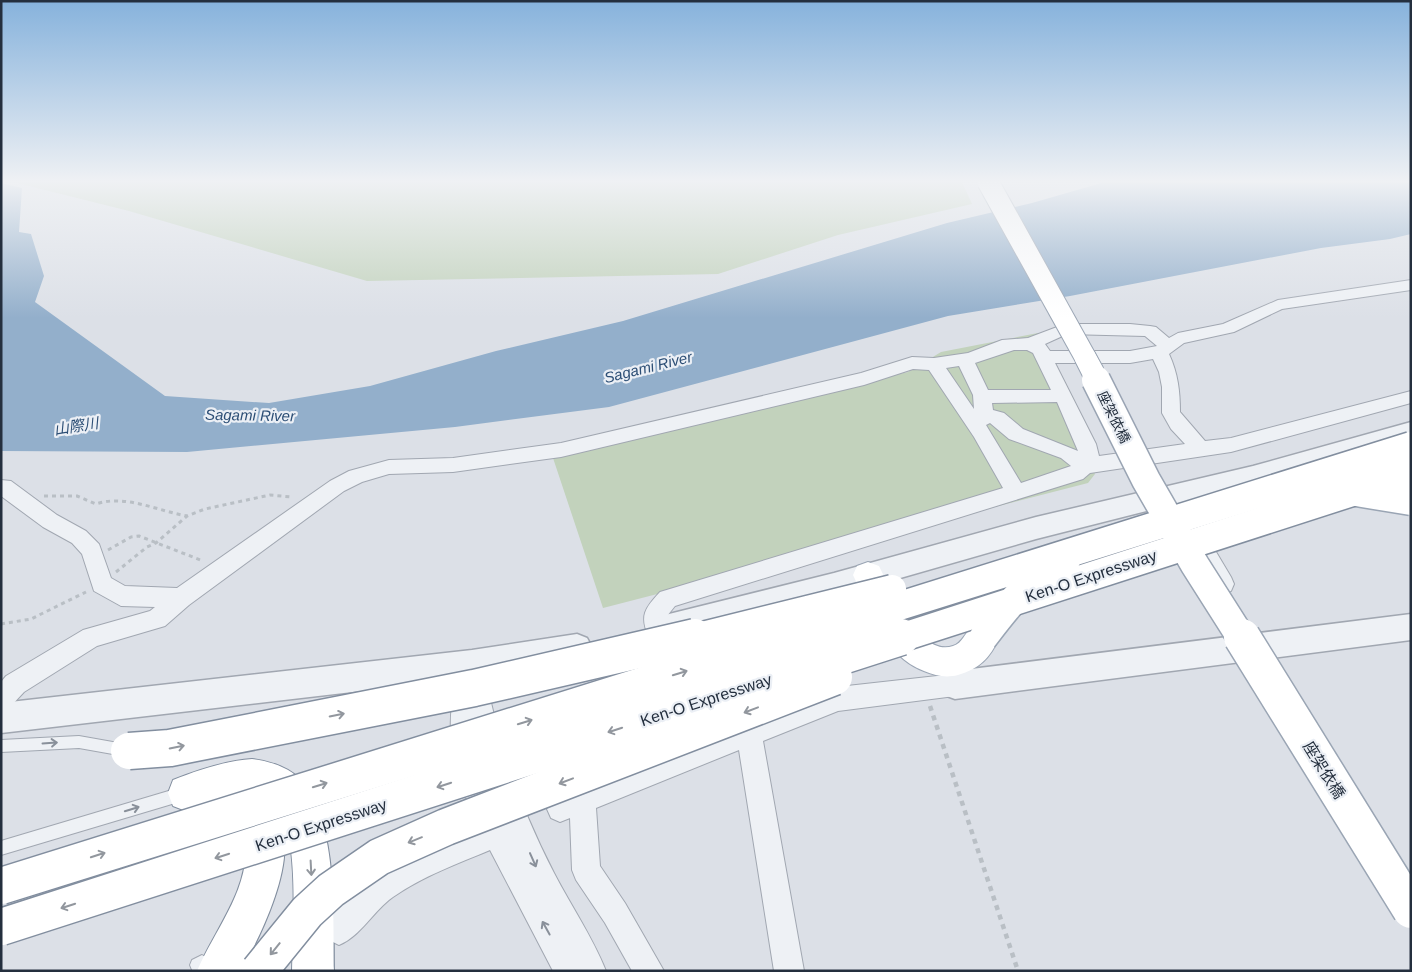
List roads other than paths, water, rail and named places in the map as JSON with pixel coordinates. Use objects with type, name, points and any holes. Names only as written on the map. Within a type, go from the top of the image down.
[{"type":"main road","name":"座架依橋","points":[[1013,227],[1084,357],[1146,480],[1176,525],[1194,565],[1246,641],[1411,910]]},
{"type":"main road","name":"Ken-O Expressway","points":[[1,886],[1411,446]]},
{"type":"main road","name":"Ken-O Expressway","points":[[1,927],[1411,473]]},
{"type":"main road","points":[[868,575],[896,629],[920,655],[936,662],[955,662],[972,653],[1028,583],[1060,562],[1176,525],[1310,490],[1326,488],[1411,501]]},
{"type":"main road","points":[[129,751],[170,748],[474,688],[602,660],[1138,530]]},
{"type":"main road","points":[[259,971],[307,912],[331,890],[357,870],[407,843],[1089,576]]},
{"type":"main road","points":[[186,793],[245,778],[260,778],[274,781],[286,789],[301,815],[308,837],[313,971]]},
{"type":"main road","points":[[186,793],[217,790],[232,793],[245,800],[257,814],[263,829],[266,851],[263,873],[256,899],[245,923],[206,967]]},
{"type":"street","points":[[1,699],[15,684],[91,637],[157,619],[181,598],[337,486],[356,476],[373,471],[390,468],[453,465],[561,450],[864,379],[912,363],[934,364],[965,359],[1002,346],[1037,351],[1130,357],[1164,349],[1178,339],[1228,328],[1278,306],[1303,300],[1411,285]]},
{"type":"street","points":[[1037,351],[1065,329],[1130,329],[1150,331],[1164,349],[1171,387],[1171,413],[1178,424],[1201,448]]},
{"type":"street","points":[[1037,351],[1063,396],[1086,444],[1088,465]]},
{"type":"street","points":[[965,359],[982,395],[978,418],[981,432],[1016,493]]},
{"type":"street","points":[[934,364],[978,418]]},
{"type":"street","points":[[982,395],[995,397],[1063,396]]},
{"type":"street","points":[[657,630],[655,613],[668,599],[1076,474],[1088,465],[1230,445],[1411,397]]},
{"type":"street","points":[[978,418],[997,418],[1016,434],[1068,453],[1088,465]]},
{"type":"street","points":[[1,718],[472,664],[564,650],[657,630],[868,575],[1036,528],[1162,497],[1411,431]]},
{"type":"street","points":[[4,487],[50,522],[79,537],[91,550],[102,584],[121,596],[181,598]]},
{"type":"street","points":[[1162,497],[1411,928]]},
{"type":"street","points":[[649,971],[615,913],[586,870],[571,805],[838,699],[955,686],[1246,641],[1411,627]]},
{"type":"street","points":[[1246,641],[1411,878]]},
{"type":"street","points":[[472,664],[463,717],[467,756],[478,799],[506,830],[540,875],[592,971]]},
{"type":"street","points":[[749,735],[789,971]]},
{"type":"street","points":[[339,930],[359,907],[383,886],[411,871],[506,830]]},
{"type":"street","points":[[506,830],[569,971]]},
{"type":"lane","points":[[1,746],[79,742],[129,751]]},
{"type":"lane","points":[[1,848],[186,793]]},
{"type":"water","points":[[1,227],[19,227],[19,232],[31,234],[44,276],[35,302],[165,396],[269,403],[370,386],[496,351],[623,321],[933,227],[1411,227],[1411,234],[1390,239],[1321,248],[1070,296],[948,316],[609,407],[455,427],[187,452],[1,451]]},
{"type":"water label","name":"Sagami River","points":[[648,367]]},
{"type":"water label","name":"Sagami River","points":[[250,415]]},
{"type":"water label","name":"山際川","points":[[76,426]]}]
